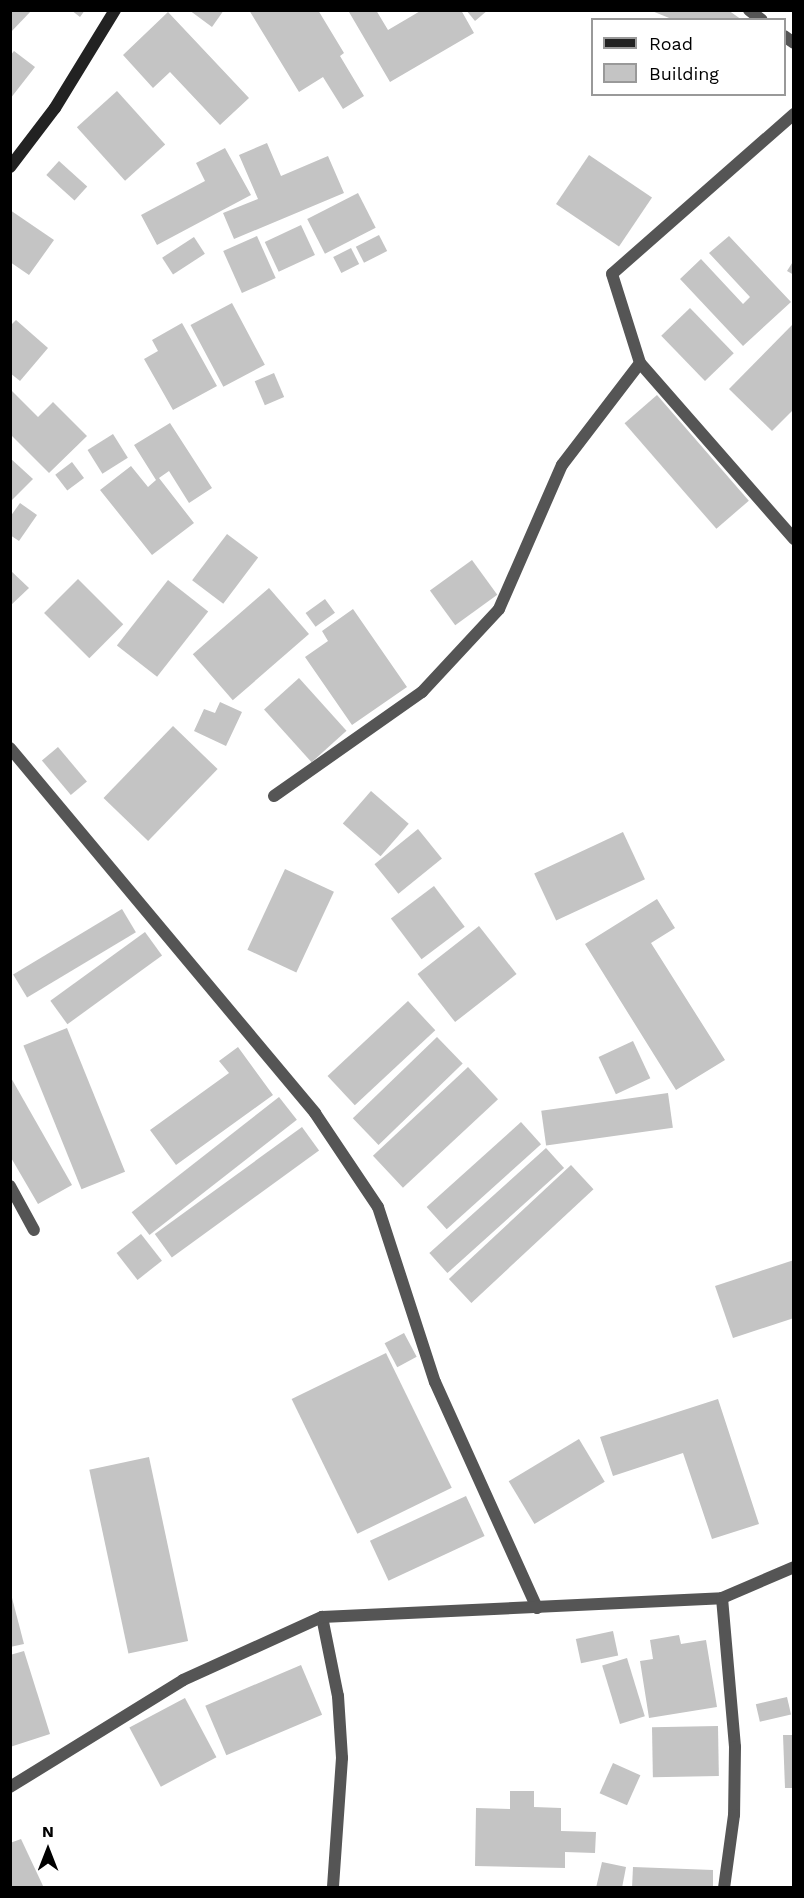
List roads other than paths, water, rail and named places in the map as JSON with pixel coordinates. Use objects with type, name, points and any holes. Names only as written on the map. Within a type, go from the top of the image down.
[{"type":"street","points":[[10,167],[55,108],[115,10]]},
{"type":"street","points":[[794,114],[612,274],[640,363],[794,539]]},
{"type":"street","points":[[274,796],[422,692],[499,609],[562,465],[640,363]]},
{"type":"street","points":[[10,748],[280,1069],[315,1113],[378,1207],[435,1383],[537,1608]]},
{"type":"street","points":[[10,1186],[34,1230]]},
{"type":"street","points":[[10,1787],[183,1680],[322,1617],[722,1598],[794,1567]]},
{"type":"street","points":[[722,1598],[735,1747],[734,1815],[724,1887]]},
{"type":"street","points":[[322,1617],[338,1696],[342,1758],[333,1887]]}]
